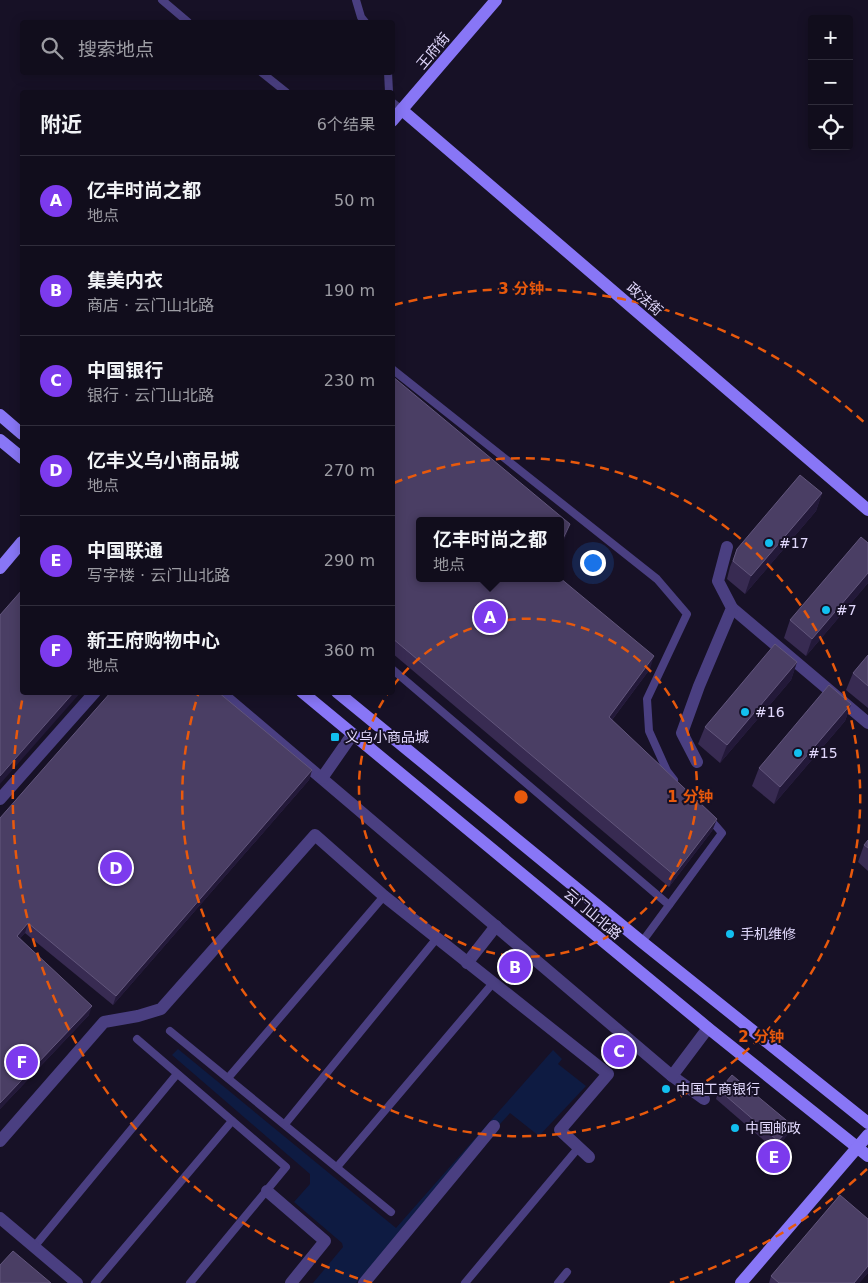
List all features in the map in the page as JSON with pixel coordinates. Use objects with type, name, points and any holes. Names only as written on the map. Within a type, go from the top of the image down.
[{"type":"main road","name":"王府街","points":[[397,106],[496,0]]},
{"type":"main road","name":"政法街","points":[[397,106],[868,510]]},
{"type":"main road","points":[[0,415],[20,432]]},
{"type":"main road","points":[[0,440],[20,456]]},
{"type":"main road","points":[[0,568],[20,544]]},
{"type":"main road","name":"云门山北路","points":[[305,695],[708,1028],[868,1156]]},
{"type":"main road","name":"云门山北路","points":[[341,695],[642,942],[868,1123]]},
{"type":"main road","points":[[741,1283],[868,1135]]},
{"type":"street","points":[[727,547],[718,581],[732,608],[868,723]]},
{"type":"street","points":[[697,762],[682,733],[699,686],[732,608]]},
{"type":"street","points":[[0,799],[92,695]]},
{"type":"street","points":[[224,695],[672,1076],[704,1100]]},
{"type":"street","points":[[322,778],[352,735]]},
{"type":"street","points":[[0,1141],[104,1022],[138,1016],[161,1009],[316,835],[384,896],[608,1074],[560,1130],[589,1157]]},
{"type":"street","points":[[467,963],[496,926]]},
{"type":"street","points":[[672,1076],[708,1028]]},
{"type":"street","points":[[364,1283],[494,1126]]},
{"type":"street","points":[[267,1190],[325,1241],[291,1283]]},
{"type":"street","points":[[0,1218],[77,1283]]},
{"type":"lane","points":[[162,0],[186,20]]},
{"type":"lane","points":[[356,0],[363,20]]},
{"type":"lane","points":[[266,75],[284,90]]},
{"type":"lane","points":[[388,75],[389,90]]},
{"type":"lane","points":[[395,371],[658,579],[687,614],[647,699],[649,731],[667,772],[679,785]]},
{"type":"lane","points":[[395,672],[670,905]]},
{"type":"lane","points":[[642,942],[722,833],[704,813]]},
{"type":"lane","points":[[228,1078],[384,896]]},
{"type":"lane","points":[[285,1124],[437,938]]},
{"type":"lane","points":[[337,1167],[493,983]]},
{"type":"lane","points":[[170,1031],[391,1212]]},
{"type":"lane","points":[[137,1039],[286,1167],[190,1283]]},
{"type":"lane","points":[[34,1247],[178,1074]]},
{"type":"lane","points":[[95,1283],[232,1121]]},
{"type":"lane","points":[[466,1283],[578,1147]]},
{"type":"lane","points":[[558,1283],[568,1272]]},
{"type":"water","points":[[178,1049],[396,1228],[553,1050],[562,1059],[558,1064],[586,1086],[539,1136],[510,1113],[356,1283],[313,1283],[343,1247],[342,1243],[294,1202],[310,1184],[310,1174],[172,1055]]},
{"type":"building","points":[[395,378],[562,517],[416,517],[416,582],[564,581],[654,656],[609,717],[717,819],[674,875],[395,641]]},
{"type":"building","name":"#17","points":[[800,475],[822,493],[751,576],[733,561],[737,549]]},
{"type":"building","points":[[564,519],[570,524],[564,537]]},
{"type":"building","name":"#7","points":[[861,537],[868,543],[868,573],[812,639],[790,620]]},
{"type":"building","points":[[20,592],[20,695],[71,695],[0,776],[0,615]]},
{"type":"building","name":"#16","points":[[775,644],[797,662],[727,745],[705,727]]},
{"type":"building","points":[[868,655],[868,686],[853,673]]},
{"type":"building","name":"#15","points":[[829,685],[851,704],[780,787],[759,768]]},
{"type":"building","points":[[108,695],[222,695],[312,770],[116,996],[28,923],[17,936],[92,1006],[0,1103],[0,818]]},
{"type":"building","points":[[868,840],[868,848],[864,845]]},
{"type":"building","points":[[732,1075],[792,1125],[778,1141],[719,1090]]},
{"type":"building","points":[[840,1195],[868,1219],[868,1266],[854,1283],[779,1283],[771,1276]]},
{"type":"building","points":[[13,1251],[51,1283],[0,1283],[0,1265]]},
{"type":"place","name":"#17","points":[[769,543]]},
{"type":"place","name":"#7","points":[[826,610]]},
{"type":"place","name":"亿丰时尚之都","points":[[490,617]]},
{"type":"place","name":"#16","points":[[745,712]]},
{"type":"place","name":"义乌小商品城","points":[[335,737]]},
{"type":"place","name":"#15","points":[[798,753]]},
{"type":"place","name":"亿丰义乌小商品城","points":[[116,868]]},
{"type":"place","name":"手机维修","points":[[730,934]]},
{"type":"place","name":"集美内衣","points":[[515,967]]},
{"type":"place","name":"中国银行","points":[[619,1051]]},
{"type":"place","name":"新王府购物中心","points":[[22,1062]]},
{"type":"place","name":"中国工商银行","points":[[666,1089]]},
{"type":"place","name":"中国邮政","points":[[735,1128]]},
{"type":"place","name":"中国联通","points":[[774,1157]]}]
